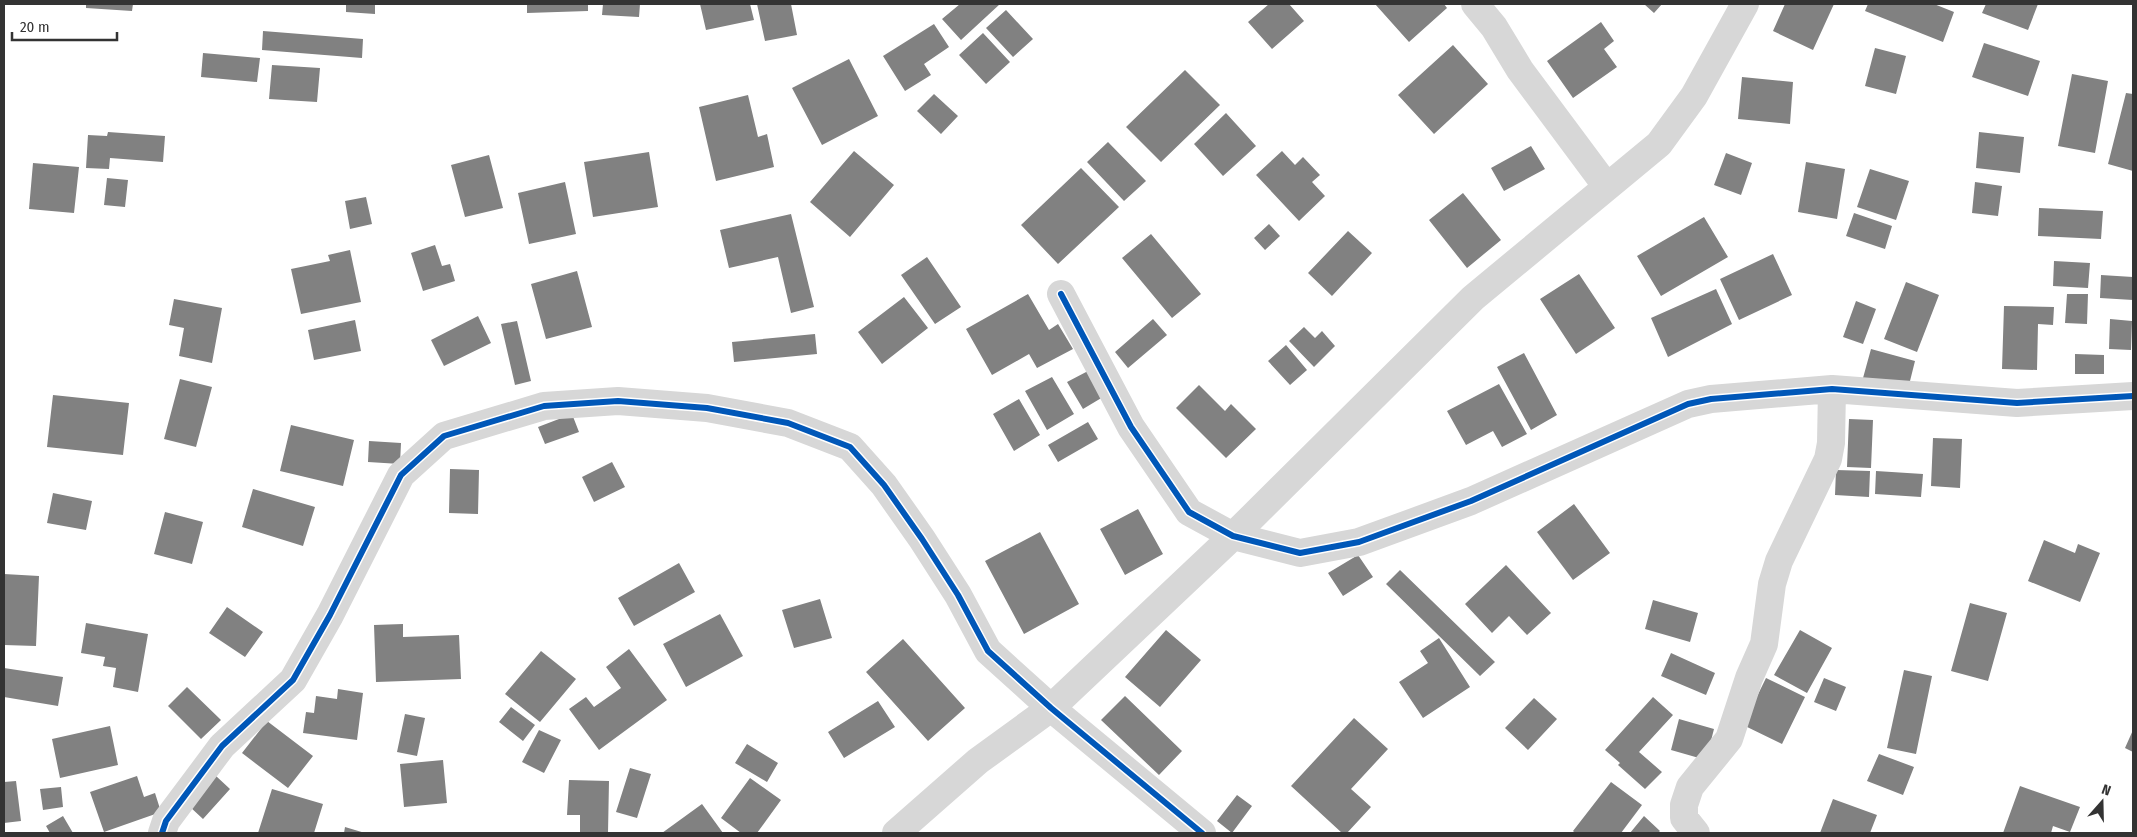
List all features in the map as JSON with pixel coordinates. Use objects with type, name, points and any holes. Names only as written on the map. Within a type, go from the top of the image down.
[{"type":"street","points":[[1475,4],[1494,27],[1520,70],[1607,188]]},
{"type":"street","points":[[896,833],[978,761],[1051,708],[1233,536],[1473,298],[1659,144],[1694,96],[1745,4]]},
{"type":"street","points":[[1061,294],[1131,427],[1189,512],[1233,536],[1300,553],[1359,542],[1471,501],[1688,404],[1710,399],[1832,389],[2017,403],[2133,396]]},
{"type":"street","points":[[1696,833],[1684,818],[1684,805],[1690,787],[1729,739],[1749,678],[1764,644],[1772,584],[1779,561],[1828,459],[1831,443],[1832,389]]},
{"type":"street","points":[[162,833],[166,821],[222,746],[293,680],[330,615],[402,475],[444,436],[544,406],[618,401],[707,408],[788,423],[850,448],[884,485],[922,539],[958,595],[988,650],[1051,708],[1202,833]]},
{"type":"building","points":[[86,4],[133,4],[132,11],[86,8]]},
{"type":"building","points":[[346,4],[375,4],[375,14],[346,12]]},
{"type":"building","points":[[527,4],[588,4],[588,11],[527,13]]},
{"type":"building","points":[[603,4],[640,4],[639,17],[602,15]]},
{"type":"building","points":[[700,4],[750,4],[754,20],[706,30]]},
{"type":"building","points":[[757,4],[791,4],[797,35],[765,41]]},
{"type":"building","points":[[960,4],[1000,4],[961,40],[942,19]]},
{"type":"building","points":[[1269,4],[1289,4],[1304,21],[1272,49],[1248,22]]},
{"type":"building","points":[[1375,4],[1444,4],[1447,8],[1409,42]]},
{"type":"building","points":[[1644,4],[1662,4],[1654,13]]},
{"type":"building","points":[[1785,4],[1834,4],[1813,50],[1773,31]]},
{"type":"building","points":[[1868,4],[1934,4],[1954,12],[1943,42],[1865,11]]},
{"type":"building","points":[[1986,4],[2038,4],[2028,30],[1982,13]]},
{"type":"building","points":[[1006,10],[1033,39],[1013,57],[986,28]]},
{"type":"building","points":[[1601,22],[1614,41],[1604,49],[1617,67],[1573,98],[1547,61]]},
{"type":"building","points":[[934,24],[949,47],[924,64],[931,75],[905,91],[883,56]]},
{"type":"building","points":[[263,31],[363,39],[362,58],[262,50]]},
{"type":"building","points":[[983,33],[1010,62],[986,84],[959,55]]},
{"type":"building","points":[[1984,43],[2040,61],[2028,96],[1972,77]]},
{"type":"building","points":[[1453,45],[1488,84],[1434,134],[1398,95]]},
{"type":"building","points":[[1875,48],[1906,56],[1896,94],[1865,86]]},
{"type":"building","points":[[203,53],[260,58],[257,82],[201,77]]},
{"type":"building","points":[[849,59],[878,116],[822,145],[792,88]]},
{"type":"building","points":[[272,65],[320,68],[317,102],[269,99]]},
{"type":"building","points":[[1185,70],[1220,105],[1161,162],[1126,127]]},
{"type":"building","points":[[2072,74],[2108,81],[2095,153],[2058,146]]},
{"type":"building","points":[[1742,77],[1793,82],[1790,124],[1738,119]]},
{"type":"building","points":[[2126,93],[2133,94],[2133,171],[2108,164]]},
{"type":"building","points":[[934,94],[958,116],[941,134],[917,111]]},
{"type":"building","points":[[748,95],[758,137],[767,134],[774,167],[716,181],[699,107]]},
{"type":"building","points":[[1226,113],[1256,146],[1223,176],[1194,144]]},
{"type":"building","points":[[108,132],[165,136],[163,162],[110,158],[109,169],[86,168],[88,135],[107,136]]},
{"type":"building","points":[[1979,132],[2024,137],[2020,173],[1976,168]]},
{"type":"building","points":[[1108,142],[1146,181],[1124,201],[1087,162]]},
{"type":"building","points":[[1531,146],[1545,169],[1504,191],[1491,168]]},
{"type":"building","points":[[854,151],[894,185],[850,237],[810,202]]},
{"type":"building","points":[[1282,151],[1295,165],[1303,157],[1320,175],[1312,182],[1325,196],[1299,221],[1256,175]]},
{"type":"building","points":[[649,152],[658,207],[593,217],[584,162]]},
{"type":"building","points":[[1726,153],[1752,163],[1741,195],[1714,185]]},
{"type":"building","points":[[489,155],[503,208],[465,217],[451,165]]},
{"type":"building","points":[[1806,162],[1845,169],[1837,219],[1798,212]]},
{"type":"building","points":[[33,163],[79,167],[74,213],[29,209]]},
{"type":"building","points":[[1081,168],[1119,207],[1058,264],[1021,225]]},
{"type":"building","points":[[1870,169],[1909,181],[1896,220],[1857,207]]},
{"type":"building","points":[[107,178],[128,180],[125,207],[104,205]]},
{"type":"building","points":[[565,182],[576,234],[529,244],[518,193]]},
{"type":"building","points":[[1975,182],[2002,186],[1998,216],[1972,213]]},
{"type":"building","points":[[1463,193],[1501,240],[1467,268],[1429,220]]},
{"type":"building","points":[[366,197],[372,224],[350,229],[345,201]]},
{"type":"building","points":[[2039,208],[2103,211],[2101,239],[2038,236]]},
{"type":"building","points":[[1854,213],[1892,226],[1885,249],[1846,236]]},
{"type":"building","points":[[791,214],[814,307],[791,313],[778,257],[729,268],[720,230]]},
{"type":"building","points":[[1704,217],[1728,257],[1661,296],[1637,256]]},
{"type":"building","points":[[1269,224],[1280,236],[1265,250],[1254,238]]},
{"type":"building","points":[[1348,231],[1372,253],[1332,296],[1308,273]]},
{"type":"building","points":[[1151,234],[1201,294],[1172,318],[1122,258]]},
{"type":"building","points":[[435,245],[442,266],[450,264],[455,281],[423,291],[411,253]]},
{"type":"building","points":[[350,250],[361,302],[301,314],[291,269],[330,261],[328,255]]},
{"type":"building","points":[[1773,254],[1792,295],[1739,320],[1720,279]]},
{"type":"building","points":[[927,257],[961,307],[935,324],[901,275]]},
{"type":"building","points":[[2054,261],[2090,263],[2088,288],[2053,286]]},
{"type":"building","points":[[577,271],[592,327],[546,339],[531,284]]},
{"type":"building","points":[[1579,274],[1615,328],[1576,354],[1540,299]]},
{"type":"building","points":[[2101,275],[2133,277],[2133,300],[2100,298]]},
{"type":"building","points":[[1906,282],[1939,295],[1917,352],[1884,339]]},
{"type":"building","points":[[1716,289],[1732,324],[1668,357],[1651,318]]},
{"type":"building","points":[[1028,294],[1049,330],[1058,324],[1073,349],[1037,368],[1029,354],[992,375],[966,329]]},
{"type":"building","points":[[2067,294],[2088,294],[2087,324],[2065,323]]},
{"type":"building","points":[[904,297],[928,328],[882,364],[858,332]]},
{"type":"building","points":[[174,299],[222,308],[212,363],[179,356],[184,328],[169,325]]},
{"type":"building","points":[[1856,301],[1876,309],[1863,344],[1843,337]]},
{"type":"building","points":[[2004,306],[2054,307],[2053,325],[2038,324],[2037,370],[2002,369]]},
{"type":"building","points":[[478,316],[491,343],[444,366],[431,340]]},
{"type":"building","points":[[1153,319],[1167,335],[1128,368],[1115,352]]},
{"type":"building","points":[[2110,319],[2132,321],[2131,350],[2109,349]]},
{"type":"building","points":[[355,320],[361,351],[314,360],[308,330]]},
{"type":"building","points":[[517,321],[531,381],[515,385],[501,324]]},
{"type":"building","points":[[1304,327],[1315,338],[1322,331],[1335,346],[1314,367],[1289,341]]},
{"type":"building","points":[[815,334],[817,354],[734,362],[732,342]]},
{"type":"building","points":[[1286,345],[1307,370],[1290,385],[1268,361]]},
{"type":"building","points":[[1871,349],[1915,361],[1908,389],[1863,378]]},
{"type":"building","points":[[1524,353],[1557,415],[1531,430],[1497,367]]},
{"type":"building","points":[[2075,354],[2104,355],[2104,374],[2075,374]]},
{"type":"building","points":[[1088,371],[1103,397],[1083,409],[1067,382]]},
{"type":"building","points":[[1052,377],[1074,414],[1047,430],[1025,391]]},
{"type":"building","points":[[180,379],[212,387],[196,447],[164,439]]},
{"type":"building","points":[[1499,384],[1527,434],[1502,447],[1493,431],[1466,445],[1447,411]]},
{"type":"building","points":[[1199,385],[1225,411],[1231,404],[1256,429],[1226,458],[1176,408]]},
{"type":"building","points":[[53,395],[129,403],[123,455],[47,447]]},
{"type":"building","points":[[1019,399],[1040,435],[1014,451],[993,414]]},
{"type":"building","points":[[572,414],[579,432],[545,444],[538,427]]},
{"type":"building","points":[[1849,419],[1873,420],[1871,468],[1847,467]]},
{"type":"building","points":[[1088,422],[1098,439],[1058,462],[1048,445]]},
{"type":"building","points":[[291,425],[354,440],[343,486],[280,471]]},
{"type":"building","points":[[1933,438],[1962,439],[1960,488],[1931,486]]},
{"type":"building","points":[[369,441],[401,443],[400,464],[368,462]]},
{"type":"building","points":[[612,462],[625,487],[594,502],[582,477]]},
{"type":"building","points":[[450,469],[479,470],[478,514],[449,513]]},
{"type":"building","points":[[1836,470],[1870,471],[1869,497],[1835,495]]},
{"type":"building","points":[[1876,471],[1923,474],[1921,497],[1875,494]]},
{"type":"building","points":[[253,489],[315,507],[303,546],[242,527]]},
{"type":"building","points":[[53,493],[92,501],[86,530],[47,523]]},
{"type":"building","points":[[1574,504],[1610,553],[1573,580],[1537,532]]},
{"type":"building","points":[[1138,509],[1163,554],[1125,575],[1100,529]]},
{"type":"building","points":[[165,512],[203,522],[192,564],[154,554]]},
{"type":"building","points":[[1040,532],[1079,604],[1024,634],[985,561]]},
{"type":"building","points":[[2044,540],[2075,553],[2078,544],[2100,553],[2080,602],[2028,581]]},
{"type":"building","points":[[1358,555],[1373,577],[1343,596],[1328,573]]},
{"type":"building","points":[[679,563],[695,592],[634,626],[618,598]]},
{"type":"building","points":[[1506,565],[1551,613],[1527,635],[1509,616],[1492,633],[1465,604]]},
{"type":"building","points":[[1400,570],[1495,662],[1480,676],[1386,584]]},
{"type":"building","points":[[4,574],[39,576],[36,646],[4,645]]},
{"type":"building","points":[[820,599],[832,638],[794,648],[782,610]]},
{"type":"building","points":[[1653,600],[1698,613],[1690,642],[1645,629]]},
{"type":"building","points":[[1970,603],[2007,613],[1988,681],[1951,671]]},
{"type":"building","points":[[227,607],[263,632],[245,657],[209,633]]},
{"type":"building","points":[[720,614],[743,656],[686,687],[663,644]]},
{"type":"building","points":[[86,623],[148,634],[138,692],[113,687],[116,668],[103,666],[105,657],[81,653]]},
{"type":"building","points":[[403,624],[403,637],[459,635],[461,679],[376,682],[374,625]]},
{"type":"building","points":[[1166,630],[1201,660],[1160,707],[1125,677]]},
{"type":"building","points":[[1800,630],[1832,648],[1807,693],[1774,675]]},
{"type":"building","points":[[1439,638],[1470,687],[1423,718],[1399,682],[1428,663],[1420,651]]},
{"type":"building","points":[[903,639],[965,708],[928,741],[866,672]]},
{"type":"building","points":[[629,649],[667,700],[599,750],[569,709],[586,697],[594,707],[621,688],[606,667]]},
{"type":"building","points":[[541,651],[576,679],[540,722],[505,694]]},
{"type":"building","points":[[1671,653],[1715,673],[1706,695],[1661,676]]},
{"type":"building","points":[[4,668],[63,677],[58,706],[4,697]]},
{"type":"building","points":[[1904,670],[1932,676],[1916,754],[1887,748]]},
{"type":"building","points":[[1766,678],[1805,697],[1782,744],[1743,725]]},
{"type":"building","points":[[1824,678],[1846,687],[1836,711],[1814,702]]},
{"type":"building","points":[[187,687],[221,720],[201,739],[168,706]]},
{"type":"building","points":[[338,689],[363,693],[357,740],[303,733],[306,712],[314,713],[316,696],[337,699]]},
{"type":"building","points":[[1125,696],[1182,751],[1159,775],[1101,720]]},
{"type":"building","points":[[1653,697],[1673,715],[1639,752],[1662,772],[1645,789],[1618,765],[1620,763],[1605,750]]},
{"type":"building","points":[[1534,698],[1557,719],[1528,750],[1505,728]]},
{"type":"building","points":[[878,701],[895,727],[844,758],[828,732]]},
{"type":"building","points":[[511,707],[535,725],[523,741],[499,722]]},
{"type":"building","points":[[405,714],[425,718],[417,756],[397,752]]},
{"type":"building","points":[[1354,718],[1388,749],[1351,789],[1371,807],[1347,833],[1342,833],[1291,786]]},
{"type":"building","points":[[1679,719],[1714,729],[1706,760],[1671,750]]},
{"type":"building","points":[[267,721],[313,756],[288,788],[242,753]]},
{"type":"building","points":[[110,726],[118,765],[60,778],[52,739]]},
{"type":"building","points":[[539,730],[561,740],[544,773],[522,762]]},
{"type":"building","points":[[2133,730],[2133,752],[2125,748]]},
{"type":"building","points":[[747,744],[778,763],[767,782],[735,763]]},
{"type":"building","points":[[1879,754],[1914,767],[1903,795],[1867,781]]},
{"type":"building","points":[[443,760],[447,803],[404,807],[400,764]]},
{"type":"building","points":[[630,768],[651,774],[637,818],[616,812]]},
{"type":"building","points":[[137,776],[144,797],[155,793],[161,812],[104,832],[90,792]]},
{"type":"building","points":[[216,776],[230,789],[203,819],[189,806]]},
{"type":"building","points":[[750,778],[781,800],[757,833],[741,833],[721,818]]},
{"type":"building","points":[[569,780],[609,781],[608,833],[580,833],[580,815],[567,815]]},
{"type":"building","points":[[16,781],[21,821],[4,823],[4,782]]},
{"type":"building","points":[[1611,782],[1642,805],[1621,833],[1575,833],[1573,831]]},
{"type":"building","points":[[2020,786],[2080,807],[2070,832],[2053,826],[2051,833],[2003,833]]},
{"type":"building","points":[[61,787],[63,807],[43,810],[40,789]]},
{"type":"building","points":[[272,789],[323,804],[314,833],[258,833]]},
{"type":"building","points":[[1237,795],[1252,806],[1232,833],[1217,821]]},
{"type":"building","points":[[1833,799],[1877,815],[1870,833],[1820,833]]},
{"type":"building","points":[[702,804],[723,833],[662,833]]},
{"type":"building","points":[[63,816],[73,833],[50,833],[46,826]]},
{"type":"building","points":[[1644,816],[1660,831],[1658,833],[1630,833]]},
{"type":"building","points":[[345,827],[365,833],[344,833]]},
{"type":"cycle path","points":[[1061,294],[1131,427],[1189,512],[1233,536],[1300,553],[1359,542],[1471,501],[1688,404],[1711,399],[1832,389],[2017,403],[2133,396]]},
{"type":"cycle path","points":[[162,833],[166,821],[222,746],[293,680],[330,615],[401,475],[444,436],[544,406],[618,401],[707,408],[788,423],[850,447],[884,485],[922,539],[958,595],[988,651],[1051,708],[1202,833]]}]
